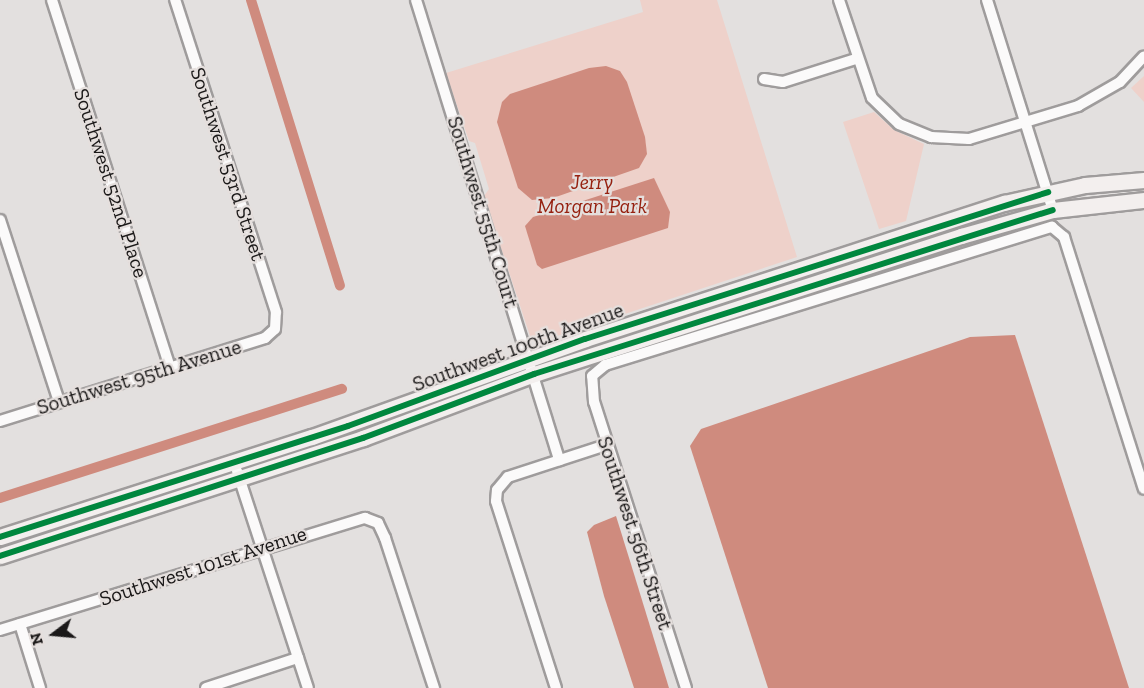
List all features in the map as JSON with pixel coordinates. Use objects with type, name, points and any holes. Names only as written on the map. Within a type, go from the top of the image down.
[{"type":"main road","name":"Southwest 100th Avenue","points":[[0,537],[348,426],[529,358],[1048,192],[1144,180]]},
{"type":"main road","name":"Southwest 100th Avenue","points":[[0,556],[371,435],[534,374],[1053,210],[1144,200]]},
{"type":"street","name":"Southwest 52nd Place","points":[[52,0],[170,367]]},
{"type":"street","name":"Southwest 53rd Street","points":[[175,0],[276,312],[275,329]]},
{"type":"street","name":"Southwest 55th Court","points":[[416,0],[559,460]]},
{"type":"street","points":[[839,0],[856,59],[872,98],[899,124],[918,134],[955,141],[1026,123],[1106,92],[1144,56]]},
{"type":"street","points":[[987,0],[1053,210]]},
{"type":"street","points":[[764,79],[783,82],[856,59]]},
{"type":"street","points":[[0,220],[59,402]]},
{"type":"street","name":"Southwest 56th Street","points":[[686,688],[591,393],[592,376],[610,363],[1040,228],[1059,231],[1071,256],[1144,489]]},
{"type":"street","name":"Southwest 95th Avenue","points":[[0,421],[265,338],[275,329]]},
{"type":"street","points":[[556,688],[496,501],[499,485],[508,477],[606,445]]},
{"type":"street","points":[[234,462],[308,688]]},
{"type":"street","name":"Southwest 101st Avenue","points":[[0,630],[357,518],[372,520],[385,538],[434,688]]},
{"type":"street","points":[[20,624],[40,688]]},
{"type":"street","points":[[206,688],[298,658]]},
{"type":"green space","name":"Jerry Morgan Park","points":[[640,0],[717,0],[797,257],[537,343],[531,339],[484,196],[489,189],[475,143],[469,141],[446,73],[643,12]]},
{"type":"green space","points":[[1144,76],[1144,102],[1131,88]]},
{"type":"green space","points":[[874,112],[894,130],[924,144],[906,221],[879,229],[843,122]]},
{"type":"shaded area","points":[[606,66],[620,71],[627,82],[645,137],[647,154],[639,168],[553,198],[532,200],[518,188],[497,122],[502,102],[510,94],[589,68]]},
{"type":"shaded area","points":[[654,178],[670,212],[668,228],[542,269],[537,265],[525,226],[533,217]]},
{"type":"shaded area","points":[[1015,335],[1129,688],[768,688],[690,446],[701,429],[970,337]]},
{"type":"shaded area","points":[[616,516],[669,688],[634,688],[604,596],[587,532],[594,525]]},
{"type":"waterway","points":[[251,0],[340,285]]},
{"type":"waterway","points":[[0,498],[342,389]]},
{"type":"cycle path","points":[[0,537],[348,426],[585,339],[1048,192]]},
{"type":"cycle path","points":[[0,556],[363,438],[534,374],[1053,210]]}]
